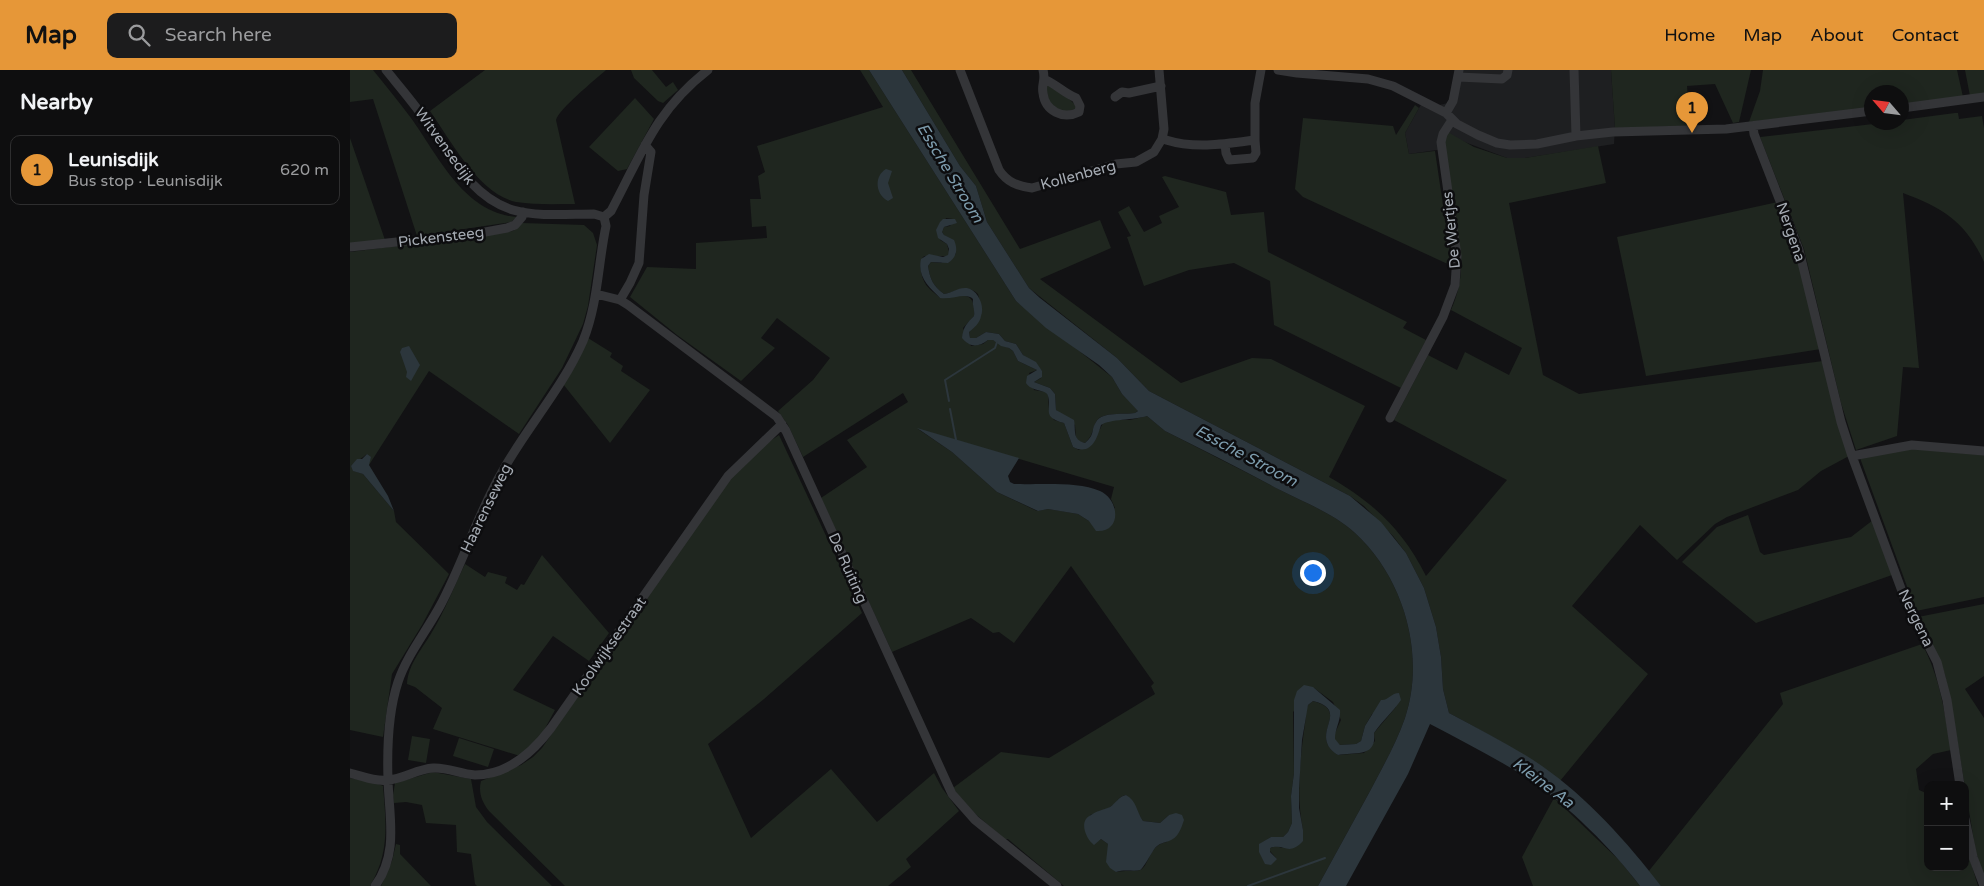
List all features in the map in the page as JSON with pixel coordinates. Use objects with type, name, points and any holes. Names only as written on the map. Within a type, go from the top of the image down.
[{"type":"street","name":"Witvensedijk","points":[[386,70],[411,99],[475,187],[495,202],[523,212],[594,214],[604,218]]},
{"type":"street","points":[[604,218],[611,211],[657,123],[674,101],[708,70]]},
{"type":"street","name":"Kollenberg","points":[[960,70],[998,170],[1010,182],[1022,187],[1032,188],[1116,164],[1136,162],[1154,152],[1164,134],[1159,70]]},
{"type":"street","points":[[1043,70],[1046,80],[1042,91],[1047,105],[1057,113],[1064,115],[1071,116],[1079,112],[1080,106],[1076,98],[1064,94],[1056,85],[1046,80]]},
{"type":"street","points":[[1225,144],[1229,160],[1253,158],[1256,153],[1255,103],[1261,70]]},
{"type":"street","points":[[1278,70],[1378,81],[1401,89],[1446,113],[1452,120],[1490,140],[1510,145],[1537,144],[1576,136],[1613,132],[1704,131],[1864,112]]},
{"type":"street","points":[[1446,113],[1453,101],[1458,74],[1502,80],[1507,75],[1508,70]]},
{"type":"street","points":[[1574,70],[1576,136]]},
{"type":"street","points":[[1114,98],[1122,92],[1129,93],[1161,86]]},
{"type":"street","points":[[1909,107],[1984,97]]},
{"type":"street","name":"De Wertjes","points":[[1390,418],[1446,312],[1455,285],[1457,256],[1441,142],[1443,134],[1452,120]]},
{"type":"street","name":"Nergena","points":[[1753,126],[1754,134],[1799,250],[1841,422],[1852,456],[1906,602],[1937,662],[1947,700],[1959,781]]},
{"type":"street","points":[[1166,140],[1193,145],[1225,144],[1255,140]]},
{"type":"street","points":[[620,300],[636,271],[640,258],[644,195],[650,152],[645,144]]},
{"type":"street","name":"Pickensteeg","points":[[350,247],[499,229],[515,225],[522,217],[523,212]]},
{"type":"street","name":"Haarenseweg","points":[[375,886],[386,867],[391,849],[392,835],[388,780],[392,709],[402,673],[447,592],[500,475],[576,357],[586,332],[596,294],[606,226],[604,218]]},
{"type":"street","name":"De Ruiting","points":[[596,294],[620,300],[770,410],[782,424],[952,794],[975,820],[1056,886]]},
{"type":"street","name":"Koolwijksestraat","points":[[388,780],[434,768],[476,775],[514,764],[528,754],[552,728],[728,476],[782,424]]},
{"type":"street","points":[[1852,456],[1912,445],[1984,451]]},
{"type":"street","points":[[350,773],[388,780]]},
{"type":"street","points":[[1966,826],[1973,857],[1984,886]]},
{"type":"shaded area","points":[[350,70],[373,70],[411,118],[455,181],[482,205],[498,213],[517,217],[511,222],[417,236],[373,99],[350,102]]},
{"type":"shaded area","points":[[485,70],[606,70],[564,109],[556,120],[575,204],[523,203],[503,197],[478,178],[447,137],[430,111]]},
{"type":"shaded area","points":[[631,70],[652,70],[666,87],[673,82],[678,90],[663,103],[658,101],[634,78]]},
{"type":"shaded area","points":[[860,70],[869,70],[1016,301],[1112,377],[1122,394],[1139,410],[1135,413],[1103,416],[1096,422],[1091,435],[1085,443],[1078,441],[1075,425],[1056,410],[1055,394],[1050,388],[1034,382],[1041,378],[1042,371],[1023,355],[1016,344],[1005,341],[999,334],[986,332],[976,338],[970,338],[969,332],[982,311],[978,294],[970,289],[961,289],[944,294],[935,285],[928,266],[931,262],[941,263],[956,254],[942,232],[940,240],[947,244],[948,256],[924,256],[921,262],[921,269],[926,285],[940,298],[960,295],[969,297],[972,301],[974,316],[963,328],[971,346],[993,340],[1013,351],[1018,361],[1037,370],[1029,373],[1034,390],[1046,392],[1048,395],[1049,411],[1054,420],[1064,423],[1073,447],[1079,450],[1100,429],[1103,423],[1108,420],[1130,420],[1147,416],[1165,431],[1338,520],[1355,533],[1372,551],[1386,572],[1398,595],[1406,619],[1413,669],[1411,694],[1405,718],[1393,747],[1318,886],[1064,886],[1008,839],[1005,839],[964,803],[953,788],[1001,752],[1049,758],[1155,694],[1151,686],[1154,683],[1071,566],[1014,643],[999,632],[993,633],[971,618],[892,652],[821,498],[867,467],[847,440],[908,402],[903,393],[803,457],[788,425],[778,411],[813,380],[830,358],[777,318],[761,338],[775,348],[741,381],[677,335],[630,297],[647,267],[696,269],[696,243],[767,238],[766,226],[752,227],[750,199],[761,199],[758,176],[765,172],[757,146],[883,107]],"holes":[[[946,218],[953,219],[950,226],[944,227],[943,231]],[[918,429],[1114,487],[1111,499],[1115,508],[1089,521],[1078,514],[1048,509],[1037,511],[997,492],[952,452]],[[1314,688],[1333,702],[1341,720],[1335,733],[1335,740],[1340,745],[1356,744],[1361,741],[1365,726],[1372,714],[1396,707],[1374,733],[1375,741],[1364,753],[1338,755],[1329,747],[1326,740],[1330,718],[1329,711],[1324,706],[1313,701],[1308,705],[1299,777],[1303,830],[1282,848],[1276,846],[1270,848],[1270,851],[1277,859],[1260,844],[1271,837],[1283,837],[1288,832],[1292,823],[1291,796],[1294,773],[1293,712]],[[1126,795],[1143,821],[1160,823],[1169,815],[1167,842],[1156,847],[1140,870],[1116,872],[1108,844],[1101,839],[1098,841],[1090,815],[1108,808]]]},
{"type":"shaded area","points":[[902,70],[911,70],[1020,249],[1100,220],[1111,248],[1040,279],[1181,383],[1252,358],[1271,359],[1365,406],[1329,477],[1373,507],[1397,531],[1426,576],[1507,480],[1394,420],[1428,355],[1457,370],[1465,352],[1509,375],[1522,348],[1451,310],[1459,283],[1461,256],[1444,149],[1446,131],[1474,147],[1507,158],[1525,158],[1598,146],[1606,183],[1509,203],[1543,375],[1579,394],[1823,361],[1849,456],[1821,471],[1798,490],[1727,517],[1715,524],[1677,560],[1640,525],[1572,606],[1648,674],[1560,781],[1520,753],[1449,713],[1443,689],[1441,657],[1436,627],[1424,588],[1406,553],[1393,536],[1364,506],[1350,496],[1149,391],[1117,358],[1029,288],[987,222],[976,186],[960,166]]},
{"type":"shaded area","points":[[1455,70],[1611,70],[1615,128],[1614,144],[1525,158],[1507,158],[1462,141],[1444,149],[1409,154],[1405,133],[1423,101],[1435,106],[1448,103],[1452,92]]},
{"type":"shaded area","points":[[1611,70],[1751,70],[1739,122],[1733,123],[1715,84],[1687,86],[1690,126],[1615,128]]},
{"type":"shaded area","points":[[1763,70],[1957,70],[1963,97],[1909,104],[1909,85],[1864,85],[1864,109],[1749,122],[1760,91]]},
{"type":"shaded area","points":[[1965,70],[1984,70],[1984,94],[1970,96]]},
{"type":"shaded area","points":[[1048,84],[1068,98],[1078,108],[1063,113],[1049,104],[1046,86]]},
{"type":"shaded area","points":[[635,98],[654,119],[627,169],[618,171],[589,147]]},
{"type":"shaded area","points":[[1415,105],[1419,108],[1405,133],[1409,154],[1435,151],[1452,266],[1303,197],[1295,189],[1303,118],[1393,126],[1396,135]]},
{"type":"shaded area","points":[[1958,113],[1959,119],[1982,116],[1984,128],[1984,262],[1969,236],[1952,218],[1930,204],[1903,193],[1919,368],[1903,367],[1897,436],[1856,450],[1841,403],[1804,249],[1760,137],[1864,125],[1864,130],[1909,130],[1909,119]]},
{"type":"shaded area","points":[[350,138],[385,240],[350,244]]},
{"type":"shaded area","points":[[1165,176],[1226,192],[1231,215],[1264,212],[1268,252],[1407,322],[1403,328],[1426,340],[1401,388],[1274,325],[1270,281],[1234,263],[1189,270],[1144,286],[1127,237],[1131,236],[1118,212],[1129,206],[1144,232],[1162,223],[1159,216],[1179,207],[1162,177]]},
{"type":"shaded area","points":[[1778,202],[1795,246],[1821,349],[1646,376],[1617,237]]},
{"type":"shaded area","points":[[522,223],[584,225],[593,233],[597,245],[588,306],[583,324],[562,368],[519,434],[429,371],[369,465],[367,454],[351,466],[354,471],[363,474],[394,511],[396,522],[449,574],[422,625],[392,674],[383,737],[350,730],[350,252],[513,231]]},
{"type":"shaded area","points":[[588,338],[612,353],[610,357],[623,366],[621,371],[650,390],[610,443],[563,384]]},
{"type":"shaded area","points":[[779,435],[862,613],[764,699],[708,744],[751,838],[831,769],[877,822],[934,773],[942,788],[959,811],[906,859],[911,867],[888,886],[565,886],[489,811],[481,797],[481,781],[521,765],[542,748],[736,464]]},
{"type":"shaded area","points":[[1901,449],[1984,449],[1984,597],[1916,611],[1860,458]]},
{"type":"shaded area","points":[[1748,515],[1760,552],[1764,555],[1851,537],[1873,520],[1892,575],[1756,623],[1682,562],[1717,527]]},
{"type":"shaded area","points":[[542,555],[609,633],[589,661],[553,636],[513,690],[555,710],[542,734],[520,756],[433,729],[442,708],[415,687],[407,684],[408,677],[416,656],[441,616],[465,564],[485,577],[488,572],[507,577],[505,583],[517,590],[521,584],[524,585]]},
{"type":"shaded area","points":[[1984,604],[1984,676],[1965,689],[1984,718],[1984,876],[1976,853],[1969,811],[1969,781],[1964,781],[1945,675],[1940,660],[1918,617]]},
{"type":"shaded area","points":[[1922,644],[1938,682],[1951,750],[1933,754],[1916,769],[1919,790],[1924,792],[1924,871],[1969,871],[1969,856],[1978,886],[1661,886],[1648,872],[1783,704],[1780,693]]},
{"type":"shaded area","points":[[412,736],[430,739],[426,763],[408,760]]},
{"type":"shaded area","points":[[459,738],[494,749],[488,767],[453,756]]},
{"type":"shaded area","points":[[433,772],[471,779],[476,807],[487,822],[552,886],[477,886],[475,884],[471,854],[457,852],[456,825],[426,823],[422,805],[406,802],[394,803],[395,783]]},
{"type":"shaded area","points":[[350,778],[374,782],[383,786],[384,849],[370,886],[350,886]]},
{"type":"shaded area","points":[[1554,798],[1620,861],[1640,886],[1533,886],[1522,857]]},
{"type":"shaded area","points":[[396,844],[400,845],[400,854],[431,886],[381,886],[392,861]]},
{"type":"water","points":[[869,70],[902,70],[960,166],[976,186],[987,222],[1029,288],[1040,298],[1117,358],[1149,391],[1350,496],[1381,522],[1406,553],[1424,588],[1436,627],[1441,657],[1443,689],[1449,713],[1520,752],[1542,766],[1575,792],[1591,806],[1635,853],[1661,886],[1640,886],[1617,858],[1589,829],[1544,790],[1506,765],[1430,724],[1408,774],[1346,886],[1318,886],[1393,747],[1405,718],[1411,694],[1413,669],[1406,619],[1398,595],[1386,572],[1372,551],[1355,533],[1338,520],[1165,431],[1147,416],[1105,423],[1101,425],[1095,440],[1089,448],[1079,449],[1073,447],[1064,423],[1050,416],[1047,394],[1031,388],[1026,383],[1027,376],[1037,370],[1018,361],[1013,351],[993,340],[975,345],[968,344],[962,338],[967,323],[974,316],[973,299],[967,296],[940,298],[922,276],[921,259],[929,254],[943,257],[948,255],[949,249],[947,244],[938,238],[936,230],[943,219],[955,219],[957,223],[944,227],[942,232],[954,240],[956,253],[948,263],[931,262],[928,266],[929,271],[935,285],[944,294],[961,288],[967,288],[971,289],[980,299],[982,312],[978,323],[969,332],[970,338],[976,338],[986,332],[999,334],[1005,341],[1016,344],[1023,355],[1036,362],[1042,371],[1042,377],[1034,382],[1050,388],[1055,394],[1056,410],[1074,420],[1075,434],[1081,442],[1085,443],[1088,440],[1092,435],[1096,422],[1103,416],[1135,413],[1138,411],[1122,394],[1112,377],[1099,365],[1046,328],[1016,301]]},
{"type":"water","points":[[886,169],[892,171],[888,183],[893,198],[888,201],[878,190],[879,176]]},
{"type":"water","points":[[409,346],[420,365],[411,381],[406,377],[407,372],[400,352],[402,348]]},
{"type":"water","points":[[917,428],[1019,458],[1008,476],[1010,482],[1014,484],[1058,484],[1080,486],[1100,491],[1107,495],[1111,501],[1115,515],[1114,522],[1104,530],[1096,531],[1089,521],[1078,514],[1048,509],[1038,511],[997,492],[952,452]]},
{"type":"water","points":[[367,454],[371,457],[369,465],[388,496],[394,511],[363,474],[353,471],[351,466],[357,459],[362,459]]},
{"type":"water","points":[[1304,685],[1313,687],[1340,710],[1335,739],[1340,745],[1356,744],[1361,741],[1365,726],[1381,700],[1399,693],[1401,700],[1374,733],[1372,747],[1364,752],[1338,755],[1329,747],[1326,740],[1330,717],[1329,711],[1324,705],[1313,701],[1308,705],[1302,740],[1299,789],[1303,841],[1298,846],[1290,849],[1270,848],[1270,852],[1277,859],[1271,865],[1265,864],[1259,852],[1259,844],[1271,837],[1283,837],[1288,832],[1292,823],[1294,700],[1297,691]]},
{"type":"water","points":[[1126,795],[1134,803],[1143,821],[1160,823],[1169,815],[1176,813],[1182,815],[1184,820],[1177,835],[1172,840],[1155,848],[1140,870],[1116,872],[1106,862],[1108,844],[1101,839],[1094,845],[1088,839],[1084,826],[1087,818],[1095,812],[1110,807],[1119,798]]},
{"type":"waterway","points":[[949,401],[945,380],[995,348],[997,342]]},
{"type":"waterway","points":[[950,409],[956,440]]},
{"type":"waterway","points":[[1248,886],[1325,858]]},
{"type":"place","name":"Leunisdijk","points":[[1692,133]]},
{"type":"water label","name":"Essche Stroom","points":[[950,173]]},
{"type":"water label","name":"Essche Stroom","points":[[1246,456]]},
{"type":"water label","name":"Kleine Aa","points":[[1543,783]]}]
